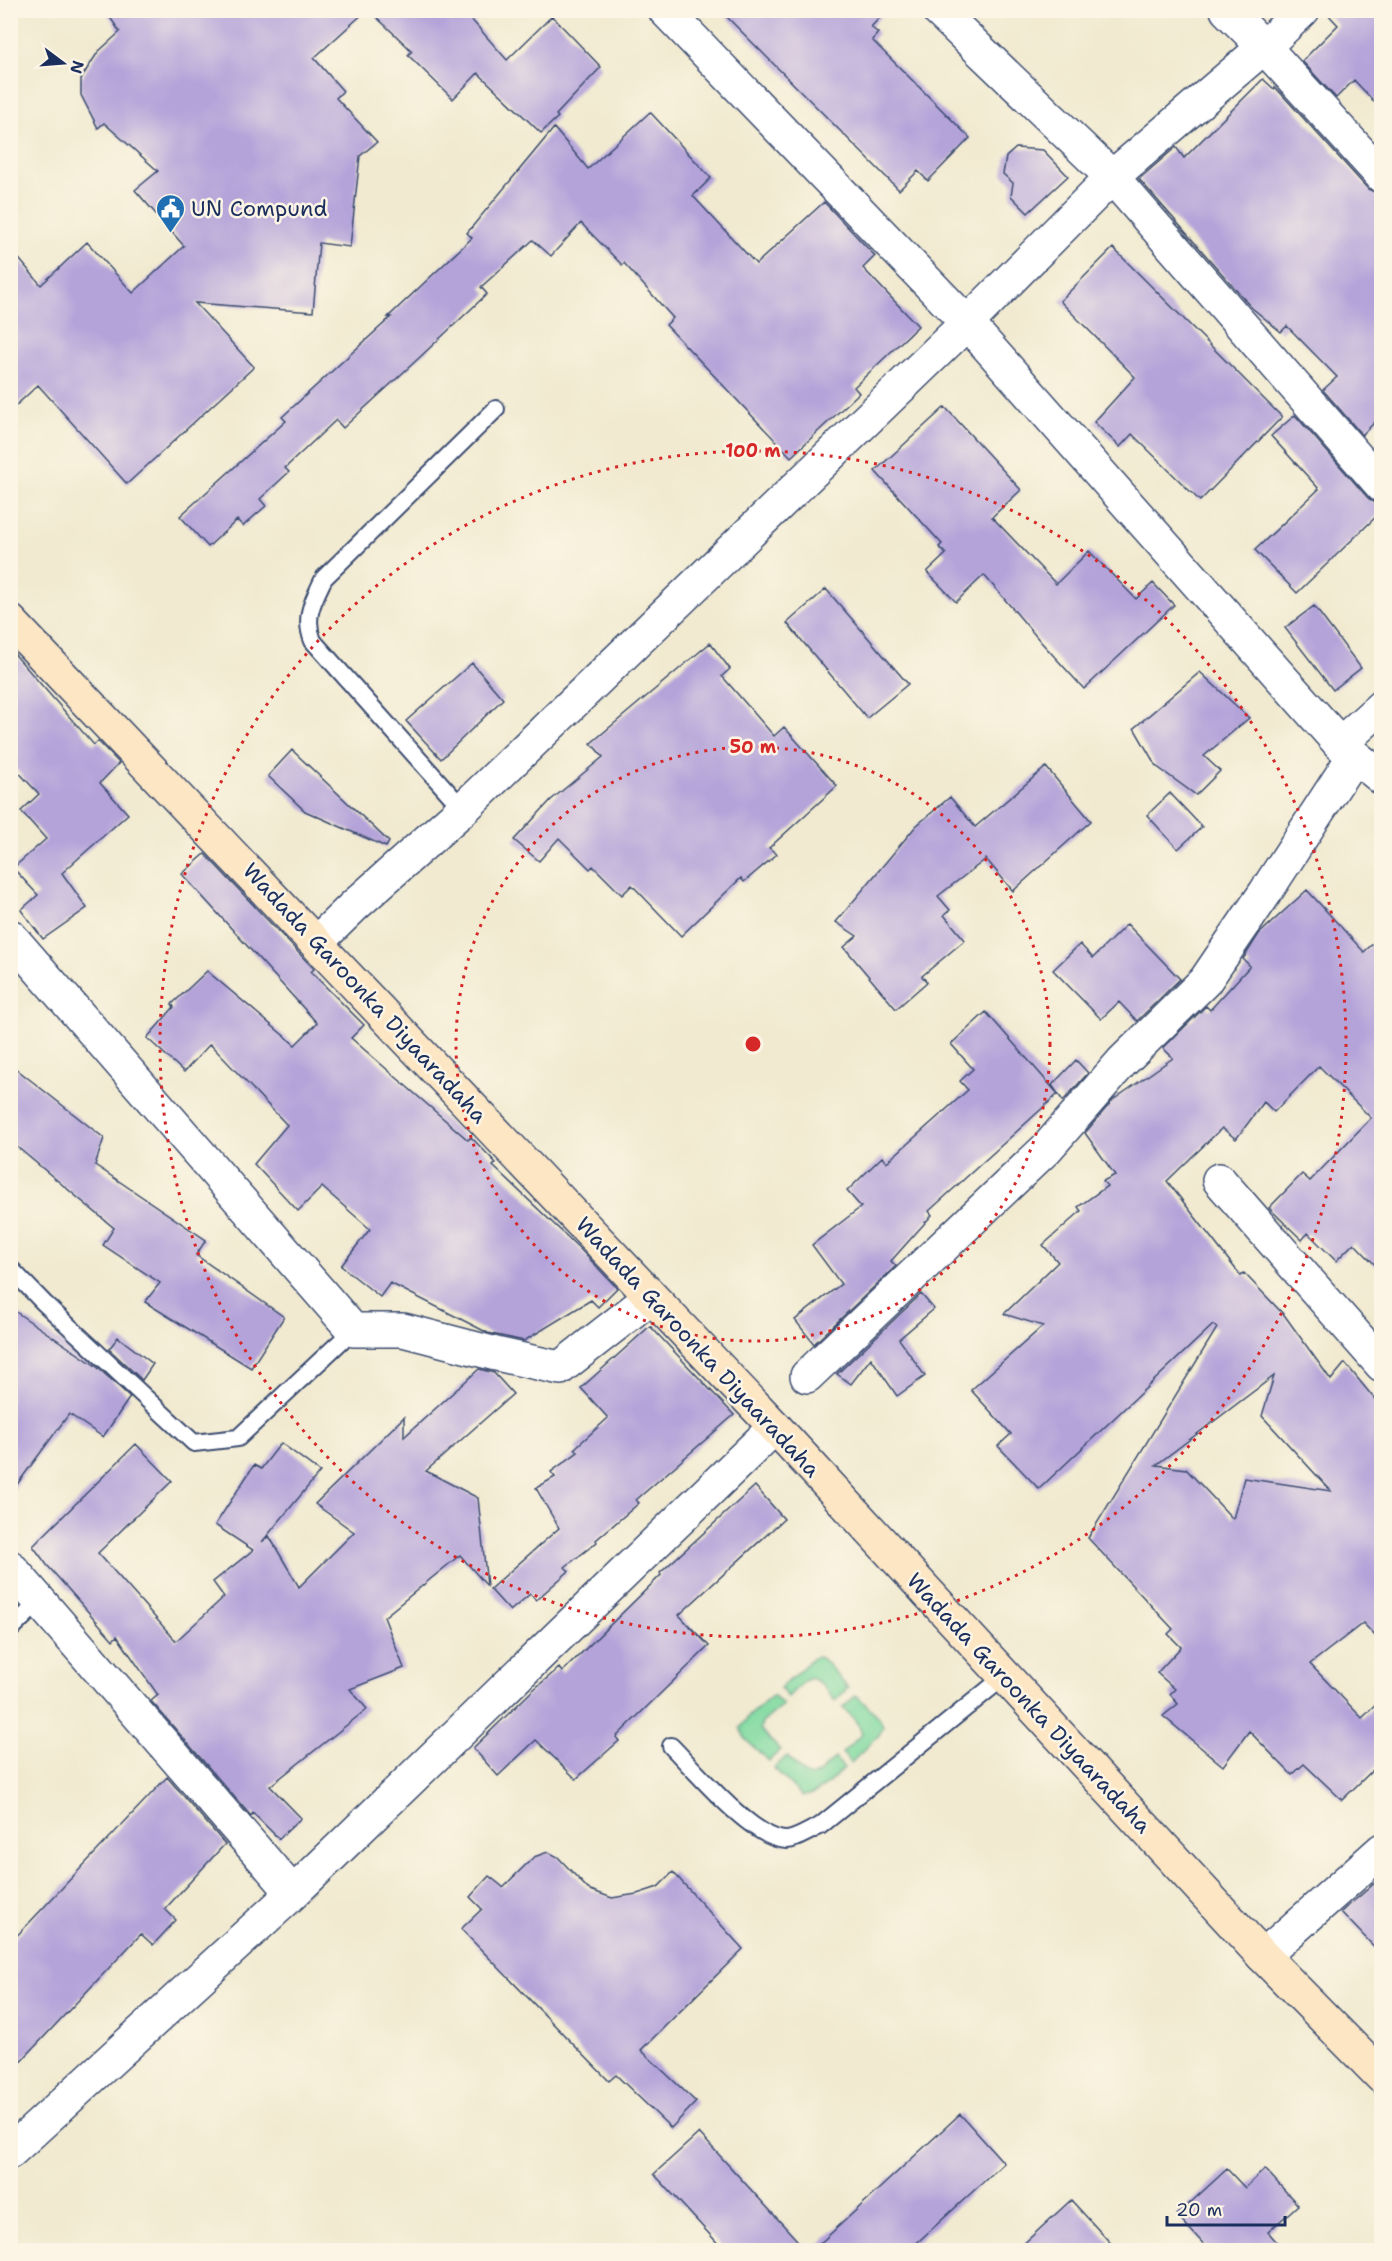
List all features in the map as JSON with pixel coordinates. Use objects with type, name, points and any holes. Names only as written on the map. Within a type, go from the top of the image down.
[{"type":"main road","name":"Wadada Garoonka Diyaaradaha","points":[[10,621],[318,942],[775,1427],[1263,1956],[1382,2078]]},
{"type":"street","points":[[665,10],[967,323],[1347,750],[1382,778]]},
{"type":"street","points":[[938,10],[1112,177],[1382,486]]},
{"type":"street","points":[[1227,10],[1382,176]]},
{"type":"street","points":[[318,942],[354,906],[463,809],[967,323],[1112,177],[1264,47],[1303,10]]},
{"type":"street","points":[[807,1376],[1047,1148],[1122,1062],[1205,981],[1265,893],[1347,750],[1382,706]]},
{"type":"street","points":[[10,936],[353,1330],[403,1330],[560,1368],[651,1297]]},
{"type":"street","points":[[1219,1180],[1382,1365]]},
{"type":"street","points":[[10,2152],[293,1893],[775,1427]]},
{"type":"street","points":[[10,1567],[293,1893]]},
{"type":"street","points":[[1263,1956],[1382,1850]]},
{"type":"lane","points":[[463,809],[313,641],[309,632],[309,612],[324,578],[496,409]]},
{"type":"lane","points":[[10,1268],[44,1303],[194,1443],[237,1438],[353,1330]]},
{"type":"lane","points":[[10,1630],[40,1601]]},
{"type":"lane","points":[[671,1746],[735,1811],[772,1837],[787,1840],[820,1826],[1005,1676]]},
{"type":"green space","points":[[818,1657],[824,1660],[848,1688],[835,1701],[821,1684],[811,1678],[804,1681],[788,1697],[780,1688],[813,1658]]},
{"type":"green space","points":[[773,1695],[783,1705],[762,1723],[760,1729],[780,1750],[769,1761],[746,1740],[740,1728],[748,1717]]},
{"type":"green space","points":[[856,1695],[879,1717],[883,1727],[879,1735],[851,1763],[842,1753],[862,1734],[857,1721],[843,1708]]},
{"type":"green space","points":[[787,1756],[810,1777],[820,1772],[835,1758],[844,1768],[820,1790],[802,1796],[774,1768]]},
{"type":"building","points":[[105,10],[367,10],[314,58],[343,91],[336,98],[377,142],[360,156],[350,247],[319,243],[313,312],[195,303],[254,367],[127,484],[38,385],[10,411],[10,248],[41,285],[87,242],[133,293],[184,246],[135,190],[158,171],[104,123],[98,128],[81,95],[81,79],[87,69],[98,52],[120,32]]},
{"type":"building","points":[[369,10],[463,10],[507,60],[552,16],[601,67],[556,115],[558,117],[541,133],[478,73],[453,99],[408,55],[412,51]]},
{"type":"building","points":[[720,10],[887,10],[871,27],[878,33],[872,40],[970,138],[928,181],[918,171],[899,190]]},
{"type":"building","points":[[1324,10],[1382,10],[1382,110],[1354,80],[1336,98],[1302,61],[1338,25]]},
{"type":"building","points":[[1263,79],[1274,89],[1275,87],[1368,189],[1382,195],[1382,415],[1362,435],[1323,390],[1337,377],[1287,326],[1281,332],[1252,308],[1139,179],[1176,147],[1184,158]]},
{"type":"building","points":[[650,112],[711,178],[693,196],[756,264],[824,202],[875,256],[863,268],[918,326],[854,387],[859,393],[791,457],[666,325],[673,318],[624,263],[622,265],[581,223],[551,256],[533,240],[481,287],[487,294],[343,428],[336,420],[285,468],[289,472],[260,499],[266,506],[243,526],[237,520],[208,547],[180,516],[286,421],[282,417],[391,317],[388,317],[472,238],[467,233],[554,128],[588,169]]},
{"type":"building","points":[[1016,148],[1043,150],[1068,176],[1028,213],[1011,196],[1013,183],[1003,174],[1006,157]]},
{"type":"building","points":[[1113,248],[1282,417],[1200,501],[1132,434],[1120,447],[1094,422],[1135,377],[1060,301]]},
{"type":"building","points":[[945,407],[1021,490],[992,517],[1056,584],[1089,551],[1136,599],[1153,583],[1174,605],[1084,689],[984,575],[956,602],[927,572],[946,554],[939,547],[942,544],[875,471]]},
{"type":"building","points":[[1295,415],[1368,498],[1382,508],[1382,511],[1297,593],[1255,550],[1319,489],[1271,436]]},
{"type":"building","points":[[826,589],[908,684],[867,718],[787,623]]},
{"type":"building","points":[[1314,606],[1361,668],[1333,690],[1285,628]]},
{"type":"building","points":[[710,643],[730,669],[722,676],[774,736],[784,727],[837,786],[769,848],[777,854],[744,882],[741,878],[681,936],[632,885],[622,895],[593,866],[590,869],[559,838],[539,861],[514,840],[551,800],[603,757],[591,743]]},
{"type":"building","points":[[10,649],[94,745],[98,741],[119,763],[100,783],[128,814],[62,873],[87,908],[43,939],[21,910],[38,895],[13,868],[46,839],[21,811],[39,794],[10,763]]},
{"type":"building","points":[[472,663],[503,699],[441,759],[406,721]]},
{"type":"building","points":[[1200,672],[1249,718],[1204,756],[1220,771],[1196,795],[1156,766],[1134,728]]},
{"type":"building","points":[[292,750],[389,842],[386,847],[305,811],[268,776]]},
{"type":"building","points":[[1046,767],[1091,821],[1013,891],[986,859],[938,896],[950,910],[944,915],[965,940],[922,976],[927,982],[896,1009],[844,947],[857,936],[836,922],[916,826],[950,797],[975,827]]},
{"type":"building","points":[[1170,793],[1202,827],[1178,849],[1147,815]]},
{"type":"building","points":[[205,854],[314,969],[311,972],[364,1025],[351,1038],[468,1140],[471,1137],[496,1163],[493,1166],[580,1249],[617,1288],[598,1307],[591,1300],[524,1341],[488,1333],[390,1283],[380,1297],[341,1266],[370,1229],[322,1187],[298,1211],[254,1164],[287,1125],[210,1044],[184,1072],[147,1038],[174,1007],[172,1004],[207,971],[295,1045],[317,1023],[182,874]]},
{"type":"building","points":[[1307,890],[1364,952],[1382,935],[1382,1272],[1354,1243],[1336,1261],[1308,1233],[1302,1240],[1269,1208],[1302,1174],[1310,1181],[1371,1118],[1319,1066],[1274,1112],[1264,1102],[1236,1139],[1222,1128],[1167,1181],[1241,1276],[1244,1273],[1285,1316],[1331,1380],[1345,1363],[1382,1408],[1382,1643],[1363,1623],[1310,1664],[1362,1718],[1382,1699],[1382,1761],[1342,1800],[1304,1764],[1292,1775],[1249,1731],[1223,1766],[1163,1716],[1178,1704],[1170,1694],[1175,1689],[1157,1673],[1181,1647],[1168,1634],[1173,1629],[1088,1538],[1217,1328],[1213,1325],[1039,1489],[998,1446],[1011,1434],[971,1390],[1043,1326],[1004,1314],[1058,1262],[1043,1245],[1081,1211],[1078,1207],[1107,1186],[1103,1181],[1115,1175],[1085,1133],[1113,1100],[1173,1058],[1163,1048],[1206,1006],[1210,1010],[1250,966],[1243,959],[1259,934]],"holes":[[[1274,1376],[1262,1416],[1331,1491],[1244,1478],[1233,1519],[1186,1469],[1156,1465]]]},
{"type":"building","points":[[1127,924],[1180,979],[1137,1021],[1119,1002],[1101,1019],[1053,970],[1080,944],[1093,958]]},
{"type":"building","points":[[986,1012],[1058,1094],[929,1211],[932,1215],[891,1261],[896,1266],[814,1344],[795,1320],[841,1284],[812,1245],[861,1207],[847,1191],[882,1157],[887,1162],[968,1090],[960,1081],[973,1069],[951,1044]]},
{"type":"building","points":[[1076,1060],[1088,1073],[1063,1101],[1052,1085]]},
{"type":"building","points":[[10,1064],[104,1138],[95,1165],[206,1240],[196,1255],[284,1317],[251,1368],[145,1302],[160,1283],[103,1245],[114,1228],[10,1141]]},
{"type":"building","points":[[921,1294],[934,1309],[899,1339],[925,1376],[897,1396],[871,1358],[851,1384],[837,1374]]},
{"type":"building","points":[[10,1308],[96,1366],[130,1397],[103,1437],[69,1414],[10,1494]]},
{"type":"building","points":[[650,1326],[734,1415],[636,1500],[639,1503],[596,1540],[597,1542],[565,1567],[569,1571],[536,1600],[530,1594],[510,1611],[490,1589],[559,1528],[536,1488],[555,1477],[551,1472],[578,1452],[575,1448],[608,1418],[581,1388]]},
{"type":"building","points":[[118,1337],[153,1364],[142,1380],[109,1349]]},
{"type":"building","points":[[479,1369],[494,1373],[513,1394],[426,1471],[478,1498],[487,1586],[460,1555],[384,1617],[404,1668],[350,1689],[367,1709],[270,1786],[301,1818],[279,1839],[253,1813],[251,1816],[151,1701],[158,1695],[117,1636],[113,1640],[33,1546],[136,1444],[172,1481],[98,1553],[176,1641],[224,1597],[213,1582],[253,1550],[215,1525],[254,1465],[261,1469],[281,1443],[320,1472],[262,1542],[269,1536],[299,1587],[354,1532],[315,1504],[404,1417],[404,1437]]},
{"type":"building","points":[[755,1486],[784,1519],[679,1615],[709,1646],[616,1737],[619,1741],[576,1779],[536,1740],[498,1776],[473,1748],[533,1690],[559,1668],[562,1672],[661,1575],[660,1573]]},
{"type":"building","points":[[167,1777],[225,1844],[165,1909],[176,1920],[153,1945],[141,1934],[10,2073],[10,1943]]},
{"type":"building","points":[[548,1852],[558,1857],[588,1889],[612,1898],[637,1894],[658,1887],[673,1872],[743,1949],[641,2050],[696,2102],[671,2128],[616,2075],[609,2081],[461,1929],[482,1909],[470,1897],[489,1876],[503,1887],[534,1857]]},
{"type":"building","points":[[1382,1877],[1382,1955],[1341,1912]]},
{"type":"building","points":[[960,2114],[1004,2163],[909,2250],[813,2250]]},
{"type":"building","points":[[699,2133],[806,2250],[724,2250],[654,2174]]},
{"type":"building","points":[[1227,2169],[1245,2188],[1265,2169],[1298,2205],[1268,2232],[1284,2250],[1209,2250],[1177,2215]]},
{"type":"building","points":[[1071,2200],[1117,2250],[1017,2250]]},
{"type":"place","name":"UN Compund","points":[[170,234]]}]
